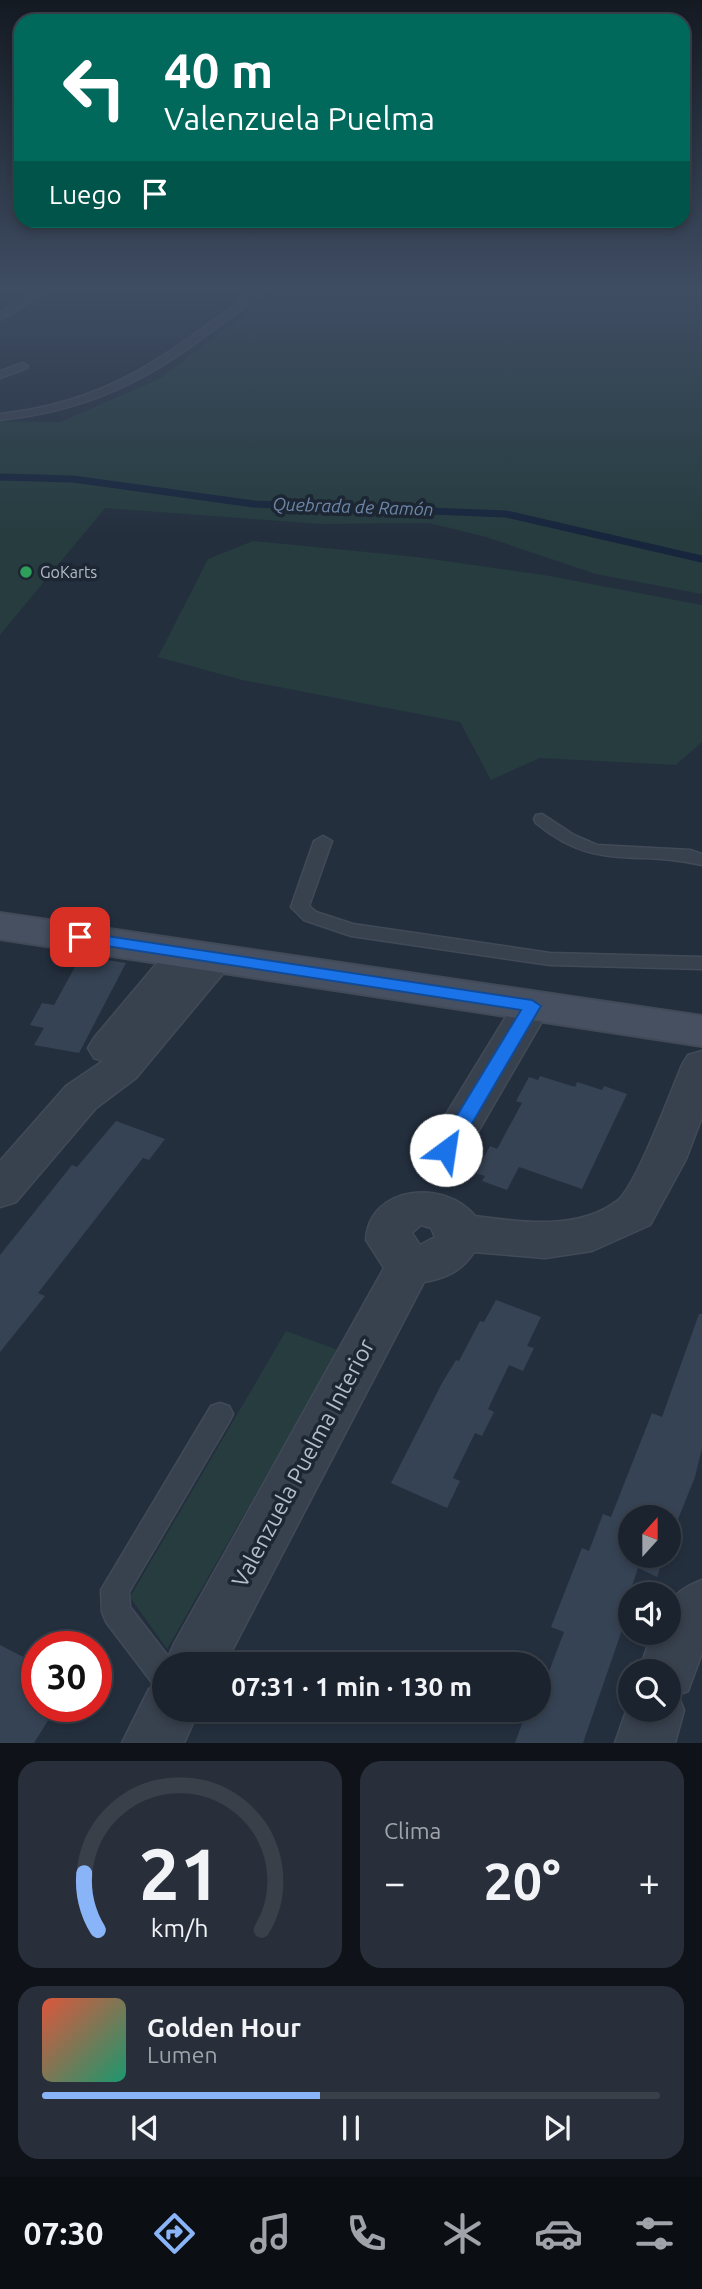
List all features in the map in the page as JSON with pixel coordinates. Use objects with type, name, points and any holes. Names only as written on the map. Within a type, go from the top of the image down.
[{"type":"street","points":[[0,926],[702,1031]]},
{"type":"street","points":[[0,1190],[80,1097],[122,1068],[201,956]]},
{"type":"street","points":[[446,1150],[532,1006]]},
{"type":"street","name":"Valenzuela Puelma Interior","points":[[200,1652],[412,1261],[400,1256],[389,1240],[392,1222],[399,1214],[421,1208],[437,1210],[447,1216],[459,1232],[511,1239],[545,1240],[592,1233],[634,1213],[664,1159],[702,1065]]},
{"type":"street","points":[[672,1659],[678,1638],[702,1607]]},
{"type":"street","points":[[152,1743],[163,1722]]},
{"type":"street","points":[[645,1743],[651,1722]]},
{"type":"lane","points":[[0,417],[61,407],[130,382],[144,372]]},
{"type":"lane","points":[[542,819],[564,839],[590,849],[613,854],[679,853],[702,860]]},
{"type":"lane","points":[[323,841],[300,907],[310,916],[351,930],[550,959],[702,963]]},
{"type":"lane","points":[[152,1659],[116,1612],[115,1590],[220,1414]]},
{"type":"green space","points":[[168,372],[702,372],[702,594],[596,574],[486,537],[429,523],[320,524],[105,508],[0,635],[0,421],[60,422],[159,379]]},
{"type":"green space","points":[[253,541],[417,557],[544,575],[702,605],[702,742],[676,765],[540,758],[491,780],[460,722],[242,680],[158,657],[208,559]]},
{"type":"green space","points":[[286,1331],[338,1350],[167,1649],[130,1597]]},
{"type":"building","points":[[81,956],[126,963],[79,1053],[34,1045],[44,1028],[30,1025],[42,1003],[54,1005]]},
{"type":"building","points":[[540,1076],[575,1087],[577,1082],[602,1090],[604,1086],[627,1094],[582,1189],[519,1167],[507,1190],[482,1181],[485,1176],[475,1173],[490,1146],[497,1149],[522,1103],[516,1101],[529,1077],[538,1080]]},
{"type":"building","points":[[116,1121],[165,1139],[149,1160],[143,1158],[86,1231],[38,1293],[45,1296],[0,1352],[0,1255],[72,1165],[77,1167]]},
{"type":"building","points":[[496,1300],[541,1317],[527,1346],[534,1348],[523,1371],[509,1365],[488,1409],[494,1412],[482,1436],[475,1433],[453,1478],[460,1481],[447,1508],[391,1483],[442,1383],[456,1360],[459,1361],[480,1321],[484,1322]]},
{"type":"building","points":[[699,1314],[702,1314],[702,1448],[695,1477],[681,1512],[681,1505],[618,1505],[618,1568],[638,1568],[633,1582],[618,1582],[618,1642],[583,1743],[515,1743],[523,1722],[551,1722],[551,1666],[564,1632],[551,1627],[582,1548],[589,1551],[603,1514],[611,1517],[652,1413],[662,1417]]},
{"type":"building","points":[[638,1568],[660,1568],[657,1577]]},
{"type":"building","points":[[0,1645],[21,1656],[21,1722],[47,1722],[34,1743],[0,1743]]},
{"type":"waterway","name":"Quebrada de Ramón","points":[[0,477],[73,479],[254,504],[506,514],[702,559]]},
{"type":"place","name":"GoKarts","points":[[26,572]]},
{"type":"route","points":[[80,937],[532,1006],[446,1150]]}]
